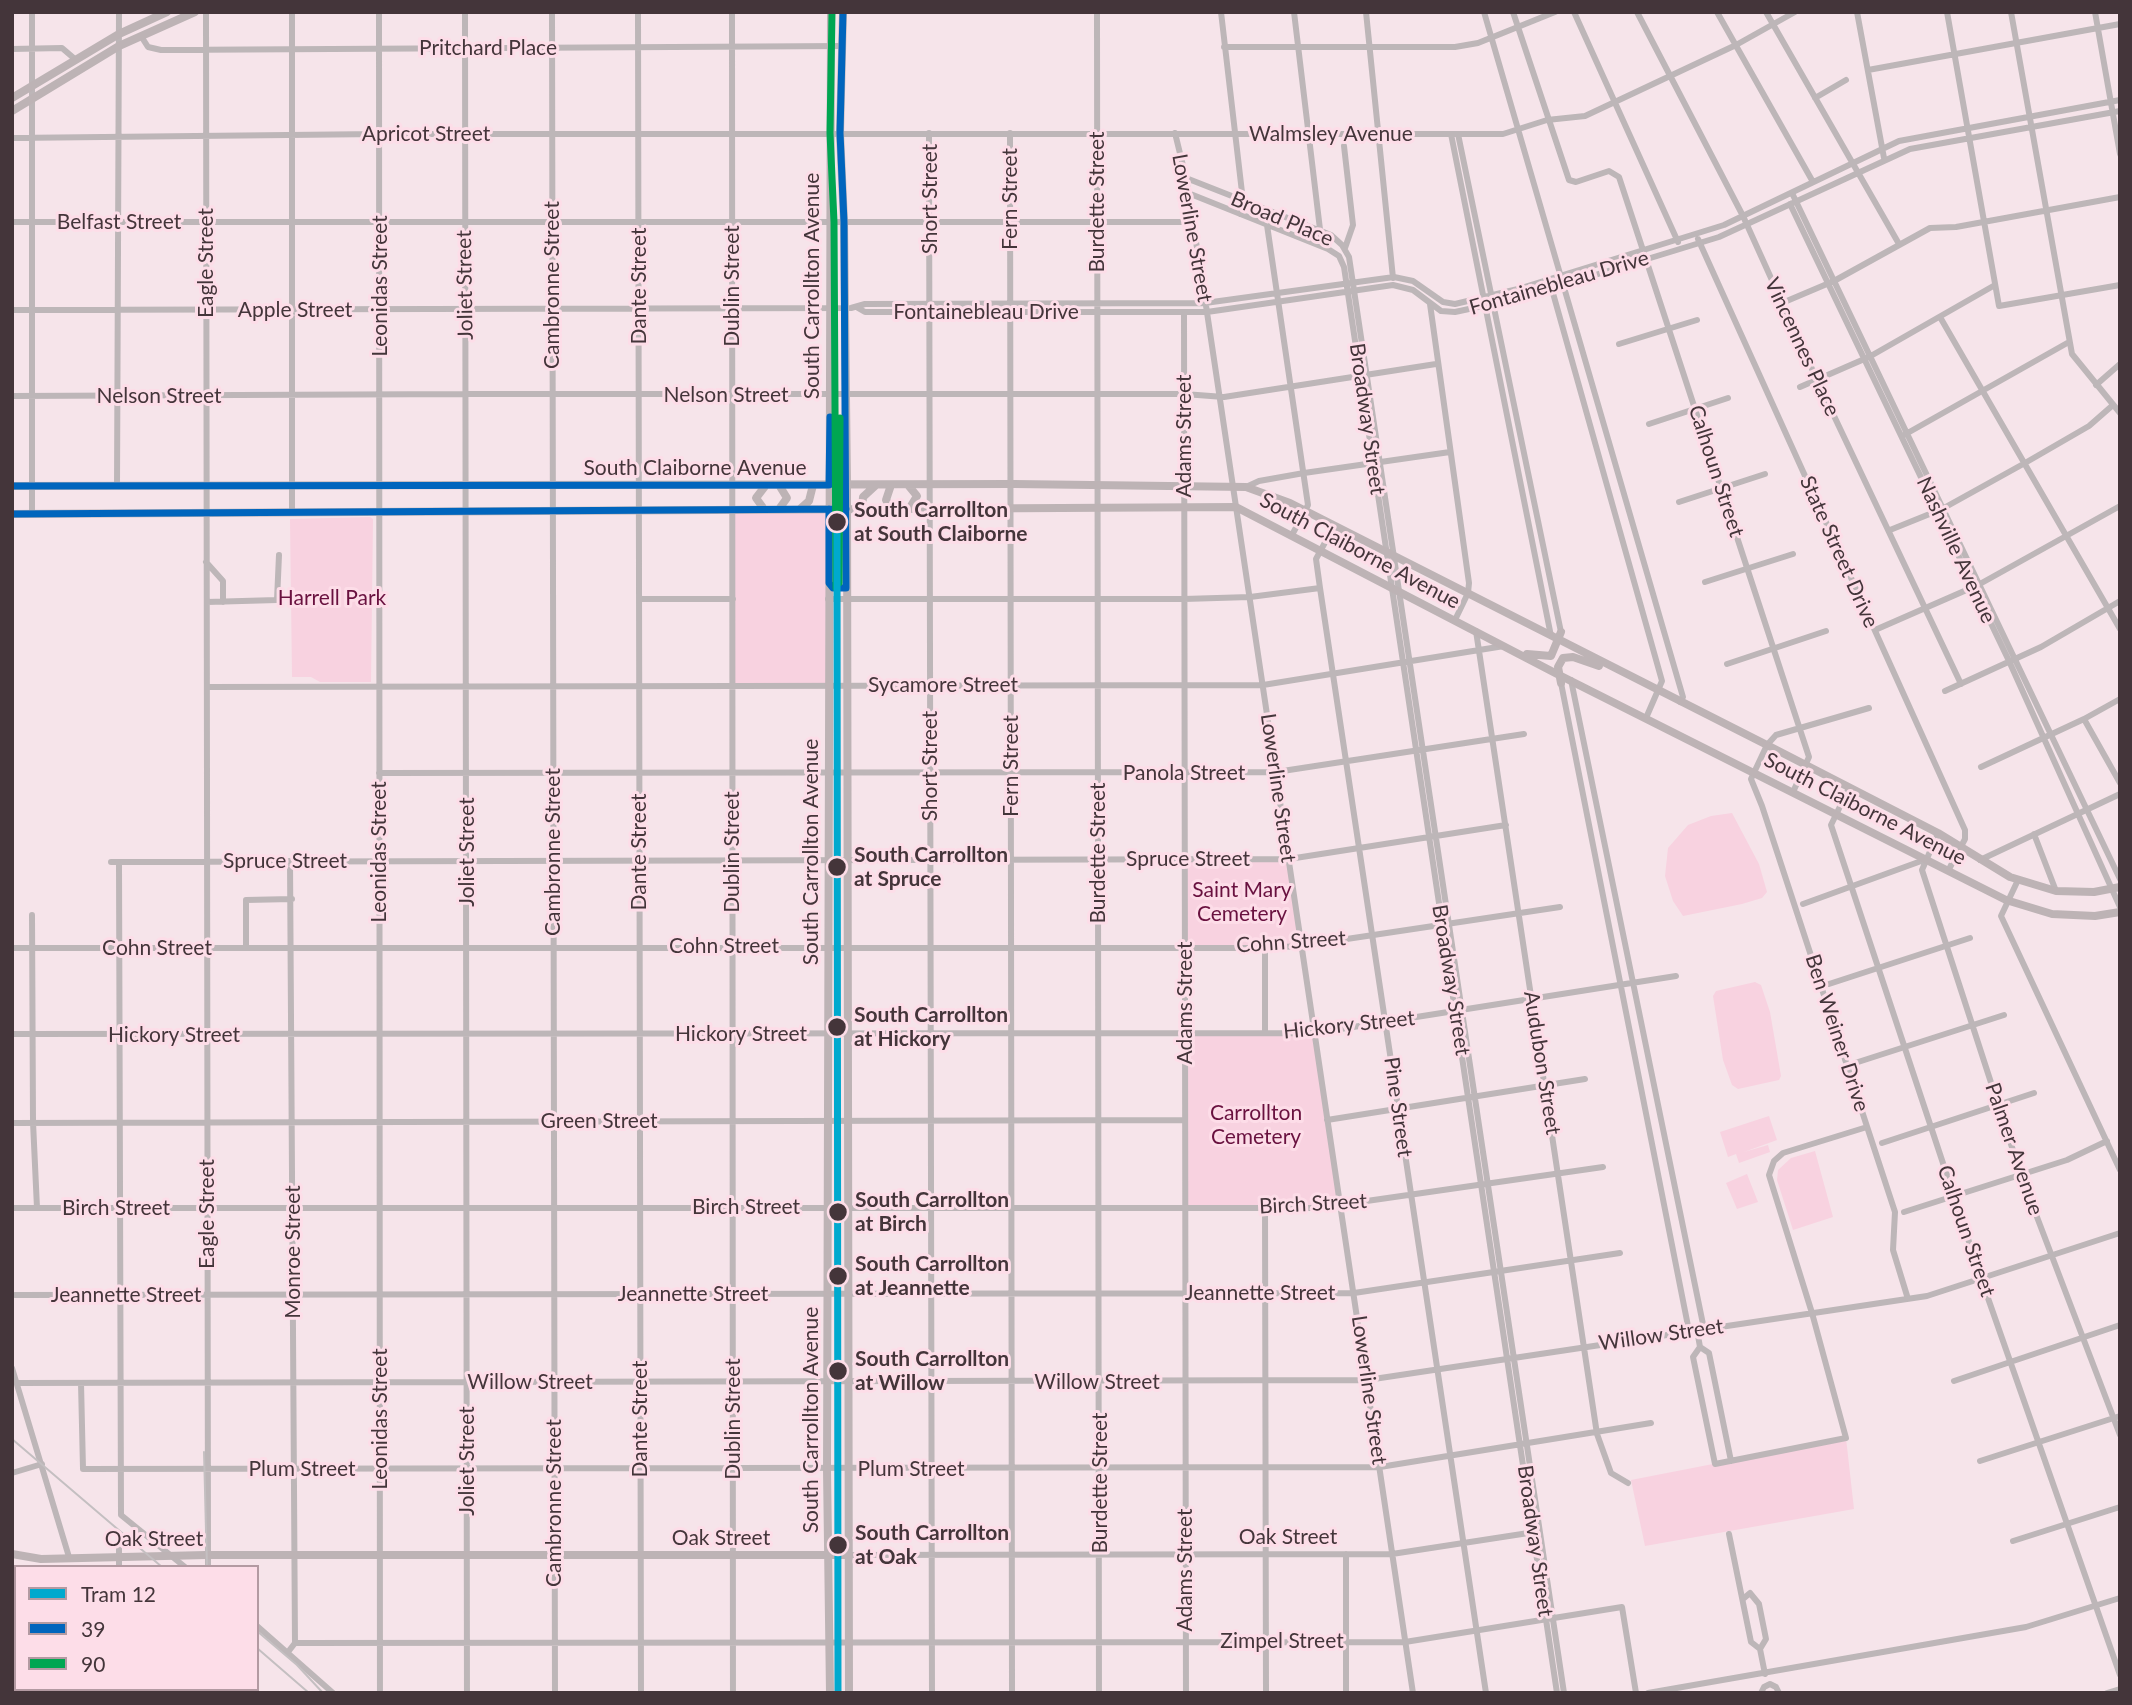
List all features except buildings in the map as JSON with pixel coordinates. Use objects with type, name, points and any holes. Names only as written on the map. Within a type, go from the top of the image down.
[{"type":"main road","points":[[12,98],[119,34],[167,12]]},
{"type":"main road","points":[[12,111],[119,46],[195,12]]},
{"type":"main road","name":"South Carrollton Avenue","points":[[830,1693],[827,1469],[831,12]]},
{"type":"main road","name":"South Carrollton Avenue","points":[[843,12],[840,133],[844,222],[847,485],[849,1693]]},
{"type":"main road","points":[[830,415],[845,416]]},
{"type":"main road","name":"South Claiborne Avenue","points":[[12,486],[1011,484],[1245,487],[1305,511],[1557,636],[1637,680],[1938,833],[2018,880],[2056,891],[2094,892],[2116,888]]},
{"type":"main road","points":[[764,509],[757,498],[766,485]]},
{"type":"main road","points":[[779,485],[788,498],[779,509]]},
{"type":"main road","points":[[800,509],[809,501],[813,485]]},
{"type":"main road","points":[[862,509],[863,497],[876,485]]},
{"type":"main road","points":[[891,485],[886,500],[892,509]]},
{"type":"main road","points":[[908,485],[917,496],[909,509]]},
{"type":"main road","name":"South Claiborne Avenue","points":[[12,514],[1011,509],[1184,505],[1236,507],[1476,631],[1560,679],[1753,771],[2006,900],[2052,914],[2095,916],[2120,909]]},
{"type":"main road","points":[[828,583],[833,587],[846,588]]},
{"type":"main road","points":[[1492,640],[1545,658],[1553,654],[1557,636]]},
{"type":"main road","points":[[1560,679],[1559,664],[1569,656],[1637,680]]},
{"type":"main road","name":"Oak Street","points":[[12,1554],[37,1559],[208,1555],[849,1555]]},
{"type":"street","points":[[32,12],[33,514]]},
{"type":"street","points":[[117,486],[119,12]]},
{"type":"street","name":"Eagle Street","points":[[206,12],[208,1565]]},
{"type":"street","points":[[292,12],[292,513]]},
{"type":"street","name":"Leonidas Street","points":[[379,12],[380,1693]]},
{"type":"street","name":"Joliet Street","points":[[465,12],[467,1693]]},
{"type":"street","name":"Cambronne Street","points":[[552,12],[555,1693]]},
{"type":"street","name":"Dante Street","points":[[638,12],[641,1693]]},
{"type":"street","name":"Dublin Street","points":[[732,12],[733,1693]]},
{"type":"street","name":"Burdette Street","points":[[1097,12],[1099,1693]]},
{"type":"street","points":[[1221,12],[1243,201],[1240,214]]},
{"type":"street","points":[[1294,12],[1322,246]]},
{"type":"street","points":[[1366,12],[1393,281]]},
{"type":"street","points":[[1484,12],[1683,697],[1680,702]]},
{"type":"street","points":[[1513,12],[1547,120]]},
{"type":"street","points":[[1224,47],[1455,47],[1491,38],[1555,12]]},
{"type":"street","points":[[1574,12],[1678,243]]},
{"type":"street","name":"Vincennes Place","points":[[1637,12],[1743,216],[1816,380],[1890,530],[1961,684]]},
{"type":"street","points":[[1717,12],[1813,182]]},
{"type":"street","points":[[1766,12],[1899,244]]},
{"type":"street","name":"Walmsley Avenue","points":[[840,133],[1503,134],[1547,120],[1585,116],[1773,26],[1795,12]]},
{"type":"street","points":[[1857,12],[1880,148],[1884,158]]},
{"type":"street","points":[[1947,12],[1999,306],[2120,285]]},
{"type":"street","points":[[2011,12],[2069,342],[2074,357],[2120,413]]},
{"type":"street","points":[[2095,12],[2111,102],[2116,112],[2120,154]]},
{"type":"street","points":[[1868,70],[2120,24]]},
{"type":"street","name":"Pritchard Place","points":[[141,36],[152,49],[843,46]]},
{"type":"street","points":[[12,49],[62,48],[76,60]]},
{"type":"street","points":[[1815,98],[1846,80]]},
{"type":"street","name":"Fontainebleau Drive","points":[[830,308],[858,308],[865,304],[1010,303],[1207,312],[1351,291],[1393,281],[1413,290],[1430,304],[1448,313],[1486,307],[1646,259],[1696,234],[1743,216],[1880,148],[1911,138],[2120,100]]},
{"type":"street","name":"Fontainebleau Drive","points":[[858,308],[865,312],[1010,312],[1205,303],[1350,282],[1393,281],[1419,284],[1449,304],[1492,296],[1643,249],[1678,243],[1699,243],[1746,225],[1884,158],[1910,149],[2116,112]]},
{"type":"street","name":"Calhoun Street","points":[[1547,120],[1567,178],[1573,183],[1609,171],[1619,177],[1800,728],[1809,757],[1806,766]]},
{"type":"street","name":"Apricot Street","points":[[12,138],[840,133]]},
{"type":"street","name":"Short Street","points":[[929,133],[932,1693]]},
{"type":"street","name":"Fern Street","points":[[1010,133],[1012,1693]]},
{"type":"street","name":"Lowerline Street","points":[[1175,133],[1186,178],[1207,312],[1413,1693]]},
{"type":"street","points":[[1455,134],[1484,298],[1535,555],[1557,636]]},
{"type":"street","points":[[1344,146],[1353,225],[1345,248]]},
{"type":"street","name":"Broad Place","points":[[1186,178],[1331,236],[1345,248],[1350,282]]},
{"type":"street","name":"Broad Place","points":[[1188,193],[1322,246],[1339,256],[1344,267]]},
{"type":"street","name":"Nashville Avenue","points":[[1789,194],[2082,811],[2116,888],[2120,909]]},
{"type":"street","points":[[1782,303],[1831,282],[1922,231],[1937,226],[1956,227],[2120,197]]},
{"type":"street","points":[[1271,212],[1267,225],[1308,505],[1292,535]]},
{"type":"street","points":[[1472,219],[1511,387],[1545,554],[1557,636]]},
{"type":"street","name":"Belfast Street","points":[[12,222],[1193,222]]},
{"type":"street","name":"State Street Drive","points":[[1696,234],[1965,830],[1961,847]]},
{"type":"street","name":"Broadway Street","points":[[1344,267],[1350,282],[1550,1618],[1564,1693]]},
{"type":"street","points":[[1549,279],[1662,681],[1646,718]]},
{"type":"street","points":[[1800,387],[1867,357],[1994,285]]},
{"type":"street","points":[[1430,304],[1468,593],[1455,620]]},
{"type":"street","name":"Apple Street","points":[[12,310],[830,308]]},
{"type":"street","name":"Adams Street","points":[[1184,312],[1185,1693]]},
{"type":"street","points":[[1940,317],[2120,629]]},
{"type":"street","points":[[1619,344],[1697,320]]},
{"type":"street","points":[[1904,435],[2069,342]]},
{"type":"street","name":"Nelson Street","points":[[12,396],[1219,396],[1436,364]]},
{"type":"street","points":[[2096,385],[2120,364]]},
{"type":"street","points":[[1502,390],[1511,387]]},
{"type":"street","points":[[1581,390],[1591,387]]},
{"type":"street","points":[[1649,424],[1728,398]]},
{"type":"street","points":[[1890,530],[1939,509],[2025,463],[2089,426],[2113,405]]},
{"type":"street","points":[[1245,487],[1259,481],[1304,473],[1450,452]]},
{"type":"street","points":[[1518,471],[1527,470]]},
{"type":"street","points":[[1679,502],[1765,474]]},
{"type":"street","points":[[1608,486],[1619,483]]},
{"type":"street","points":[[1875,630],[1975,586],[2120,506]]},
{"type":"street","name":"Pine Street","points":[[1334,526],[1316,559],[1486,1693]]},
{"type":"street","points":[[1535,555],[1545,554]]},
{"type":"street","points":[[1705,582],[1793,554]]},
{"type":"street","points":[[207,602],[277,600],[279,555]]},
{"type":"street","points":[[206,562],[223,581],[223,602]]},
{"type":"street","points":[[1636,582],[1647,579]]},
{"type":"street","points":[[828,599],[1184,599],[1250,597],[1320,588]]},
{"type":"street","points":[[640,599],[733,599]]},
{"type":"street","points":[[1945,691],[2011,660],[2120,601]]},
{"type":"street","name":"Audubon Street","points":[[1476,631],[1598,1434],[1611,1473],[1628,1483]]},
{"type":"street","points":[[1727,664],[1826,631]]},
{"type":"street","name":"Sycamore Street","points":[[208,687],[1263,685],[1504,646]]},
{"type":"street","points":[[1662,681],[1676,677]]},
{"type":"street","points":[[1560,679],[1689,1331]]},
{"type":"street","points":[[1572,685],[1668,1153],[1701,1329],[1700,1347],[1693,1357],[1715,1464],[1846,1438],[1812,1313],[1770,1183],[1771,1168],[1783,1153],[1867,1127]]},
{"type":"street","points":[[1982,767],[2120,699]]},
{"type":"street","points":[[1753,771],[1767,745],[1776,735],[1869,708]]},
{"type":"street","points":[[2084,719],[2120,783]]},
{"type":"street","name":"Panola Street","points":[[379,773],[1276,772],[1524,734]]},
{"type":"street","points":[[1793,792],[1806,766]]},
{"type":"street","name":"Ben Weiner Drive","points":[[1753,771],[1751,779],[1756,796],[1762,806],[1895,1212],[1893,1250],[1908,1299]]},
{"type":"street","points":[[1836,813],[1849,788]]},
{"type":"street","points":[[1980,860],[2120,794]]},
{"type":"street","name":"Nashville Avenue","points":[[2082,811],[2120,879]]},
{"type":"street","name":"Calhoun Street","points":[[1836,813],[1831,825],[1851,888],[1982,1281],[2120,1675]]},
{"type":"street","name":"Spruce Street","points":[[111,862],[1289,859],[1506,825]]},
{"type":"street","points":[[1803,904],[1924,860],[1938,833]]},
{"type":"street","points":[[2034,834],[2056,891]]},
{"type":"street","points":[[1591,839],[1603,837]]},
{"type":"street","points":[[1948,871],[1961,847]]},
{"type":"street","name":"Palmer Avenue","points":[[1924,860],[1922,871],[2021,1175],[2083,1338],[2117,1417],[2120,1435]]},
{"type":"street","name":"Monroe Street","points":[[290,861],[295,1643]]},
{"type":"street","points":[[119,862],[121,1515],[182,1565]]},
{"type":"street","points":[[2018,880],[2006,900],[2001,916],[2120,1170]]},
{"type":"street","points":[[246,948],[246,900],[292,899]]},
{"type":"street","name":"Cohn Street","points":[[12,948],[1265,948],[1300,946],[1560,906]]},
{"type":"street","points":[[33,915],[33,1122],[37,1208]]},
{"type":"street","points":[[1829,984],[1970,938]]},
{"type":"street","points":[[1265,948],[1265,1033]]},
{"type":"street","name":"Hickory Street","points":[[12,1034],[1315,1033],[1675,976]]},
{"type":"street","points":[[1855,1063],[2004,1015]]},
{"type":"street","points":[[1327,1120],[1585,1079]]},
{"type":"street","points":[[1882,1143],[2034,1093]]},
{"type":"street","name":"Green Street","points":[[12,1123],[1185,1120]]},
{"type":"street","points":[[1904,1212],[2021,1175],[2107,1142]]},
{"type":"street","points":[[1654,1156],[1668,1153]]},
{"type":"street","name":"Birch Street","points":[[12,1208],[1265,1207],[1340,1205],[1602,1167]]},
{"type":"street","points":[[1265,1207],[1266,1693]]},
{"type":"street","name":"Willow Street","points":[[17,1383],[1367,1380],[1908,1299],[1982,1281],[2120,1233]]},
{"type":"street","name":"Jeannette Street","points":[[15,1295],[1354,1293],[1620,1253]]},
{"type":"street","points":[[1954,1381],[2120,1325]]},
{"type":"street","points":[[1700,1347],[1709,1353],[1731,1461]]},
{"type":"street","points":[[12,1368],[69,1557]]},
{"type":"street","name":"Plum Street","points":[[81,1383],[83,1469],[1380,1467],[1598,1434],[1651,1423]]},
{"type":"street","points":[[1980,1461],[2117,1417]]},
{"type":"street","points":[[12,1473],[42,1464]]},
{"type":"street","points":[[2013,1541],[2120,1507]]},
{"type":"street","name":"Oak Street","points":[[849,1555],[1392,1554],[1537,1532]]},
{"type":"street","points":[[1729,1534],[1751,1642],[1760,1649],[1765,1674]]},
{"type":"street","points":[[119,1541],[119,1565]]},
{"type":"street","points":[[1346,1554],[1346,1693]]},
{"type":"street","points":[[1743,1599],[1750,1593],[1759,1604],[1766,1643],[1760,1649]]},
{"type":"street","points":[[1648,1693],[1672,1691],[2026,1627],[2120,1598]]},
{"type":"street","name":"Zimpel Street","points":[[830,1642],[1405,1642],[1622,1607],[1636,1693]]},
{"type":"street","name":"Broadway Street","points":[[1550,1618],[1557,1693]]},
{"type":"street","points":[[259,1628],[333,1693]]},
{"type":"street","points":[[288,1653],[295,1643],[830,1642]]},
{"type":"street","points":[[1761,1693],[1765,1686],[1771,1684],[1779,1693]]},
{"type":"street","points":[[2107,1693],[2120,1689]]},
{"type":"green space","points":[[733,509],[829,509],[828,685],[733,686]]},
{"type":"green space","name":"Harrell Park","points":[[290,519],[373,519],[371,682],[320,682],[311,677],[292,677]]},
{"type":"green space","points":[[1732,813],[1759,864],[1767,892],[1762,898],[1742,904],[1683,916],[1673,901],[1665,876],[1668,848],[1688,825],[1711,816]]},
{"type":"green space","name":"Saint Mary Cemetery","points":[[1289,859],[1300,946],[1185,946],[1185,860]]},
{"type":"green space","points":[[1755,982],[1761,985],[1770,1012],[1781,1076],[1779,1080],[1738,1089],[1732,1085],[1723,1060],[1713,996],[1716,991]]},
{"type":"green space","name":"Carrollton Cemetery","points":[[1315,1033],[1340,1205],[1183,1207],[1185,1034]]},
{"type":"green space","points":[[1769,1116],[1777,1140],[1744,1152],[1768,1145],[1770,1152],[1739,1163],[1736,1154],[1728,1157],[1720,1132]]},
{"type":"green space","points":[[1815,1151],[1833,1217],[1793,1230],[1777,1180],[1778,1170],[1791,1158]]},
{"type":"green space","points":[[1747,1174],[1758,1202],[1737,1209],[1726,1183]]},
{"type":"green space","points":[[1846,1438],[1854,1509],[1645,1546],[1631,1480]]},
{"type":"railway","points":[[12,1439],[160,1565]]},
{"type":"railway","points":[[204,1452],[207,1565]]},
{"type":"railway","points":[[259,1633],[297,1665],[323,1693]]},
{"type":"railway","points":[[259,1650],[309,1693]]},
{"type":"tram line","name":"12","points":[[837,522],[838,1693]]},
{"type":"transit line","name":"90","points":[[832,12],[830,133],[834,222],[836,588]]},
{"type":"transit line","name":"39","points":[[829,509],[829,583],[833,588],[846,588],[844,222],[840,133],[843,12]]},
{"type":"transit line","name":"39","points":[[829,485],[830,417]]},
{"type":"transit line","name":"90","points":[[839,583],[840,418]]},
{"type":"transit line","name":"39","points":[[12,486],[829,485]]},
{"type":"transit line","name":"39","points":[[12,514],[846,509]]},
{"type":"place","name":"South Carrollton at South Claiborne","points":[[837,522]]},
{"type":"place","name":"South Carrollton at Spruce","points":[[837,867]]},
{"type":"place","name":"South Carrollton at Hickory","points":[[837,1027]]},
{"type":"place","name":"South Carrollton at Birch","points":[[838,1212]]},
{"type":"place","name":"South Carrollton at Jeannette","points":[[838,1276]]},
{"type":"place","name":"South Carrollton at Willow","points":[[838,1371]]},
{"type":"place","name":"South Carrollton at Oak","points":[[838,1545]]}]
